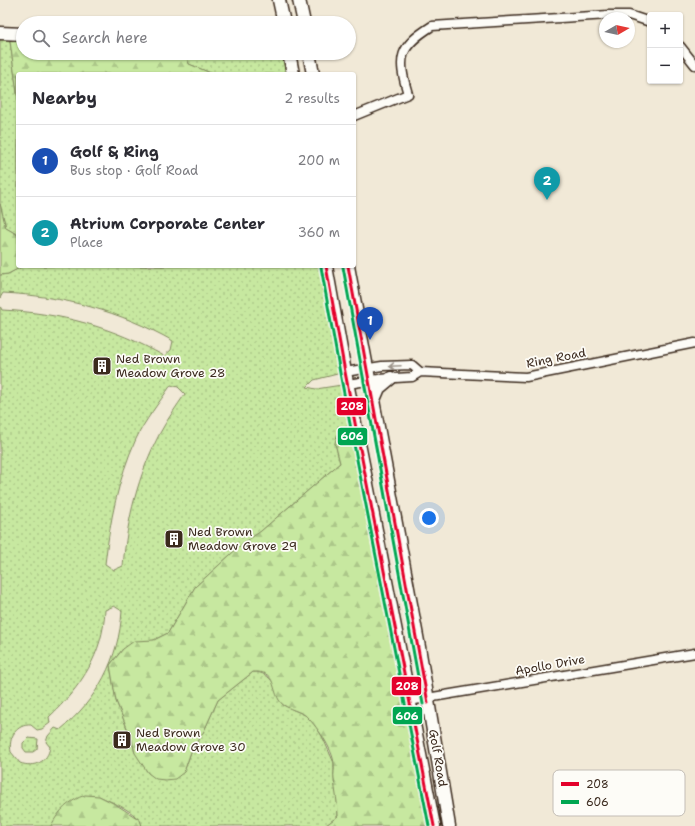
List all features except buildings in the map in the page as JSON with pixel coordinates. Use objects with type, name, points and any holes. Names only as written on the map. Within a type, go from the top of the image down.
[{"type":"main road","points":[[279,0],[282,16]]},
{"type":"main road","points":[[299,0],[302,16]]},
{"type":"main road","points":[[0,33],[16,34]]},
{"type":"main road","points":[[290,60],[293,72]]},
{"type":"main road","points":[[310,60],[313,72]]},
{"type":"main road","name":"Golf Road","points":[[326,268],[345,372],[434,826]]},
{"type":"main road","name":"Golf Road","points":[[348,268],[368,368],[449,826]]},
{"type":"main road","points":[[373,402],[379,388],[391,378]]},
{"type":"street","points":[[356,115],[408,94],[402,73],[402,54],[414,37],[432,26],[609,14],[629,15],[647,21]]},
{"type":"street","points":[[682,48],[695,65]]},
{"type":"street","name":"Ring Road","points":[[348,384],[391,378],[412,377],[420,372],[526,377],[695,343]]},
{"type":"street","name":"Ring Road","points":[[345,372],[368,368],[412,365],[420,372]]},
{"type":"street","name":"Apollo Drive","points":[[409,701],[695,653]]},
{"type":"green space","points":[[0,33],[9,34],[16,85],[16,234],[6,228],[0,204]]},
{"type":"green space","points":[[9,34],[16,34],[16,60],[188,60],[189,64],[208,72],[16,72],[16,85]]},
{"type":"green space","points":[[188,60],[289,60],[292,72],[208,72],[189,64]]},
{"type":"green space","points":[[0,204],[6,228],[16,234],[16,268],[19,268],[8,274],[0,275]]},
{"type":"green space","points":[[19,268],[326,268],[345,372],[314,380],[307,387],[316,389],[348,384],[356,430],[335,443],[340,463],[260,532],[241,545],[195,587],[168,633],[154,640],[123,649],[110,665],[116,701],[132,740],[135,753],[184,772],[192,749],[204,731],[218,700],[253,672],[260,673],[270,678],[283,705],[305,715],[315,725],[323,738],[334,763],[334,779],[338,816],[325,826],[142,826],[130,812],[99,796],[62,810],[51,826],[0,826],[0,306],[2,310],[45,314],[106,329],[164,356],[171,350],[173,341],[133,321],[91,307],[25,295],[3,293],[0,298],[0,275],[8,274]],"holes":[[[171,385],[178,387],[185,394],[169,418],[152,449],[135,498],[127,532],[123,566],[114,570],[105,564],[112,516],[124,469],[136,439],[148,418]],[[114,606],[122,611],[120,629],[111,662],[95,692],[85,706],[73,718],[60,730],[55,728],[48,736],[46,742],[50,747],[49,752],[43,760],[30,765],[20,763],[11,752],[10,747],[14,733],[17,729],[26,725],[31,725],[37,730],[42,729],[50,723],[49,717],[61,706],[80,682],[95,655],[100,641],[105,610]]]},
{"type":"green space","points":[[356,430],[434,826],[325,826],[338,816],[334,766],[331,751],[319,731],[305,715],[281,703],[272,680],[266,674],[253,672],[218,700],[204,731],[192,749],[184,772],[175,779],[156,779],[148,773],[135,753],[132,740],[116,701],[110,665],[123,649],[134,641],[154,640],[168,633],[195,587],[241,545],[261,531],[340,463],[335,443],[338,432]]},
{"type":"green space","points":[[28,738],[38,739],[37,749],[33,752],[26,752],[23,748],[23,743]]},
{"type":"green space","points":[[85,795],[99,796],[115,804],[140,820],[142,826],[51,826],[57,815],[65,807],[74,800]]},
{"type":"transit line","name":"606","points":[[321,268],[340,373],[429,826]]},
{"type":"transit line","name":"208","points":[[326,268],[345,372],[434,826]]},
{"type":"transit line","name":"606","points":[[343,268],[423,704]]},
{"type":"transit line","name":"208","points":[[348,268],[428,703]]},
{"type":"place","name":"Atrium Corporate Center","points":[[547,200]]},
{"type":"place","name":"Golf & Ring","points":[[370,340]]},
{"type":"place","name":"Ned Brown Meadow Grove 28","points":[[102,366]]},
{"type":"place","name":"Ned Brown Meadow Grove 29","points":[[174,539]]},
{"type":"place","name":"Ned Brown Meadow Grove 30","points":[[122,740]]}]
